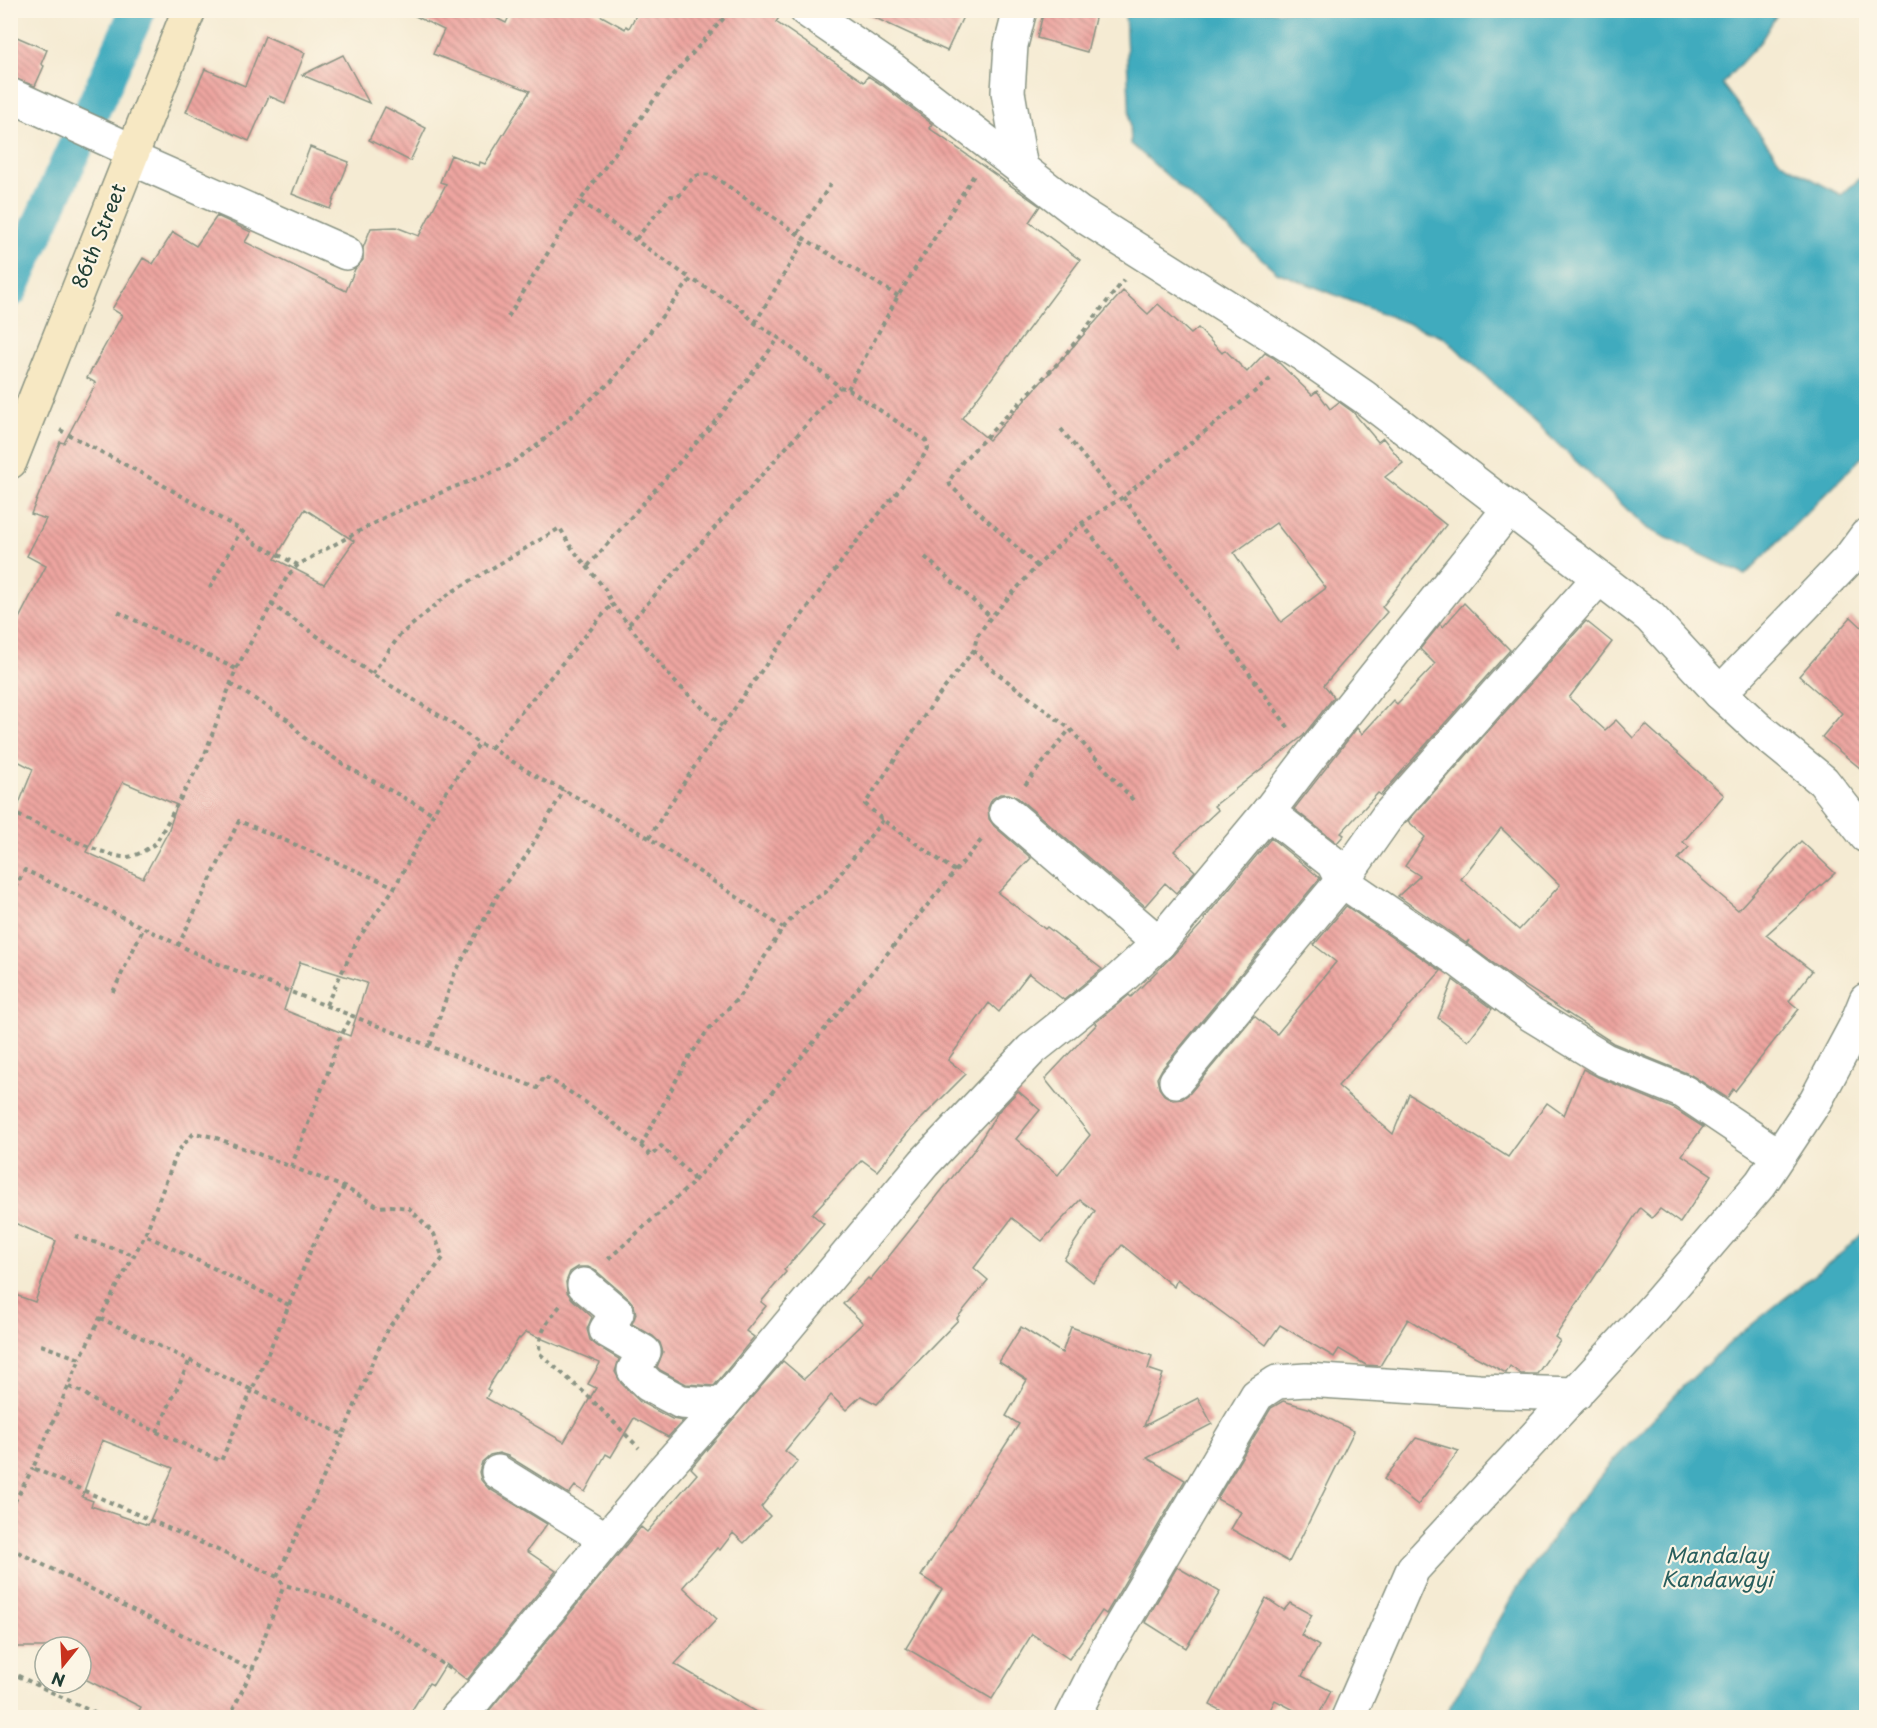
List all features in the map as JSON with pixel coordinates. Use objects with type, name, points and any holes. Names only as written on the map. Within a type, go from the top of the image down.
[{"type":"main road","name":"86th Street","points":[[10,462],[30,414],[124,149],[189,10]]},
{"type":"street","points":[[806,10],[893,70],[1079,213],[1302,354],[1364,397],[1650,617],[1720,693],[1759,729],[1823,781],[1866,836]]},
{"type":"street","points":[[1020,10],[1011,45],[1008,92],[1021,168]]},
{"type":"street","points":[[10,94],[346,253]]},
{"type":"street","points":[[466,1708],[661,1473],[722,1405],[933,1154],[1031,1050],[1121,978],[1159,943],[1268,813],[1310,757],[1509,509]]},
{"type":"street","points":[[1720,693],[1849,559],[1866,536]]},
{"type":"street","points":[[1176,1081],[1342,881],[1387,817],[1599,578]]},
{"type":"street","points":[[1006,812],[1159,943]]},
{"type":"street","points":[[1268,813],[1333,863],[1342,881],[1462,963],[1530,1014],[1605,1060],[1684,1092],[1779,1155]]},
{"type":"street","points":[[1348,1718],[1413,1569],[1654,1308],[1761,1184],[1816,1100],[1855,1027],[1866,1000]]},
{"type":"street","points":[[584,1285],[617,1313],[606,1330],[644,1352],[634,1370],[649,1385],[681,1402],[722,1405]]},
{"type":"street","points":[[1072,1718],[1106,1651],[1257,1395],[1277,1382],[1306,1380],[1479,1391],[1575,1394]]},
{"type":"street","points":[[498,1472],[606,1539]]},
{"type":"path","points":[[508,317],[580,201],[668,81],[731,10]]},
{"type":"path","points":[[848,388],[898,296],[991,146]]},
{"type":"path","points":[[636,239],[671,196],[678,197],[700,173],[713,176],[805,239],[898,296]]},
{"type":"path","points":[[798,233],[833,181]]},
{"type":"path","points":[[580,201],[691,279],[738,306],[755,323],[779,338],[840,387],[848,388],[926,441],[928,449],[832,574],[722,726],[649,838]]},
{"type":"path","points":[[755,323],[805,239]]},
{"type":"path","points":[[1037,566],[955,490],[949,481],[963,461],[1061,360],[1126,278],[1148,255]]},
{"type":"path","points":[[10,812],[106,854],[127,857],[144,851],[156,843],[205,754],[236,669],[288,575],[298,565],[389,515],[506,467],[538,444],[612,381],[691,279]]},
{"type":"path","points":[[588,566],[719,417],[779,338]]},
{"type":"path","points":[[955,871],[882,820],[865,804],[933,704],[974,650],[977,636],[1037,566],[1082,523],[1120,498],[1302,354]]},
{"type":"path","points":[[629,624],[840,387]]},
{"type":"path","points":[[30,414],[152,479],[241,530],[253,543],[298,565]]},
{"type":"path","points":[[1061,429],[1120,498],[1310,757]]},
{"type":"path","points":[[1082,523],[1179,649]]},
{"type":"path","points":[[372,674],[400,634],[450,593],[560,528],[612,604],[672,679],[722,726]]},
{"type":"path","points":[[210,588],[241,530]]},
{"type":"path","points":[[925,557],[991,617]]},
{"type":"path","points":[[271,604],[372,674],[453,724],[478,744],[491,748],[542,780],[649,838],[783,928]]},
{"type":"path","points":[[491,748],[612,604]]},
{"type":"path","points":[[118,612],[236,669]]},
{"type":"path","points":[[974,650],[993,670],[1070,729],[1132,801]]},
{"type":"path","points":[[231,684],[288,720],[303,736],[349,768],[434,813]]},
{"type":"path","points":[[661,1473],[595,1403],[540,1354],[538,1346],[540,1335],[558,1308],[584,1285],[595,1271],[694,1182],[775,1090],[1006,812],[1012,801],[1070,729]]},
{"type":"path","points":[[326,1005],[358,939],[395,887],[434,813],[478,744]]},
{"type":"path","points":[[430,1045],[454,975],[501,889],[526,856],[564,790]]},
{"type":"path","points":[[641,1146],[686,1062],[708,1030],[739,997],[783,928],[801,908],[826,892],[882,820]]},
{"type":"path","points":[[178,945],[239,821],[395,887]]},
{"type":"path","points":[[10,896],[25,870],[214,962],[537,1088],[544,1076],[576,1096],[651,1156],[661,1146],[692,1176],[694,1182]]},
{"type":"path","points":[[113,992],[144,927]]},
{"type":"path","points":[[291,1167],[338,1041],[352,1016]]},
{"type":"path","points":[[10,1510],[33,1468],[100,1318],[145,1235],[178,1151],[194,1133],[214,1137],[344,1187],[379,1207],[409,1208],[434,1234],[443,1258],[389,1327],[372,1363],[344,1435],[277,1577]]},
{"type":"path","points":[[69,1387],[84,1393],[104,1408],[221,1461],[289,1305],[310,1249],[344,1187]]},
{"type":"path","points":[[145,1235],[289,1305]]},
{"type":"path","points":[[75,1236],[134,1255]]},
{"type":"path","points":[[100,1318],[344,1435]]},
{"type":"path","points":[[41,1346],[80,1359]]},
{"type":"path","points":[[157,1432],[189,1362]]},
{"type":"path","points":[[33,1468],[277,1577],[284,1585],[329,1597],[393,1629],[450,1668],[466,1708]]},
{"type":"path","points":[[10,1548],[252,1670]]},
{"type":"path","points":[[229,1718],[252,1670],[284,1585]]},
{"type":"path","points":[[10,1672],[105,1718]]},
{"type":"water","points":[[1125,11],[1779,11],[1761,41],[1722,84],[1781,162],[1841,195],[1866,173],[1866,453],[1745,575],[1648,529],[1445,338],[1277,272],[1131,144]]},
{"type":"water","name":"Mandalay Kandawgyi","points":[[1866,1230],[1866,1717],[1444,1717],[1517,1589],[1568,1515],[1615,1459],[1682,1388],[1735,1338],[1845,1250]]},
{"type":"building","points":[[403,10],[480,10],[506,23],[512,10],[591,10],[625,29],[626,26],[629,28],[639,10],[784,10],[776,22],[864,82],[868,76],[882,85],[932,124],[929,128],[1040,206],[1029,222],[1080,260],[962,418],[989,440],[1123,291],[1148,314],[1158,304],[1191,334],[1198,328],[1222,353],[1225,350],[1247,372],[1265,353],[1274,358],[1312,395],[1317,391],[1330,409],[1339,402],[1353,412],[1378,442],[1383,438],[1403,463],[1385,477],[1446,525],[1382,607],[1387,612],[1324,685],[1334,697],[1303,736],[1214,806],[1218,810],[1174,851],[1195,871],[1176,893],[1165,883],[1145,906],[1018,798],[1009,794],[1000,794],[992,799],[988,808],[989,819],[1031,858],[998,893],[1102,969],[1064,1000],[1029,973],[999,1012],[989,1003],[948,1060],[966,1074],[910,1130],[877,1171],[862,1160],[812,1214],[824,1224],[784,1270],[786,1272],[761,1302],[766,1306],[746,1331],[754,1337],[714,1386],[686,1384],[660,1370],[657,1367],[663,1352],[660,1343],[653,1336],[632,1324],[636,1314],[634,1305],[629,1299],[588,1267],[578,1267],[570,1272],[566,1282],[567,1292],[592,1317],[587,1329],[590,1340],[619,1359],[615,1372],[621,1383],[640,1402],[672,1419],[683,1421],[668,1437],[634,1418],[611,1457],[606,1454],[585,1492],[575,1486],[569,1494],[508,1456],[499,1453],[490,1455],[482,1462],[479,1472],[481,1480],[488,1488],[547,1524],[527,1551],[556,1571],[467,1680],[446,1664],[433,1685],[429,1683],[407,1718],[135,1718],[141,1707],[93,1683],[93,1635],[33,1635],[33,1647],[10,1647],[10,1293],[35,1302],[56,1241],[10,1221],[10,826],[33,769],[10,757],[10,636],[46,566],[27,556],[46,519],[31,514],[60,442],[64,443],[96,383],[87,378],[122,315],[112,309],[143,258],[153,264],[173,232],[196,246],[217,216],[251,232],[245,242],[346,291],[355,269],[363,260],[363,248],[371,228],[396,227],[419,236],[446,184],[440,182],[451,155],[479,166],[480,162],[485,164],[530,91],[433,54],[444,30]],"holes":[[[305,509],[354,541],[324,584],[275,559]],[[1276,523],[1326,588],[1281,622],[1234,553]],[[123,782],[177,805],[168,832],[143,878],[86,852]],[[300,962],[367,983],[350,1036],[284,1010]],[[526,1332],[600,1363],[588,1384],[596,1388],[564,1442],[486,1398],[490,1391],[487,1389]],[[102,1440],[173,1468],[148,1525],[91,1506],[93,1501],[82,1497]]]},
{"type":"building","points":[[858,10],[966,10],[947,51]]},
{"type":"building","points":[[1044,10],[1097,10],[1087,52],[1037,38]]},
{"type":"building","points":[[10,34],[47,50],[41,64],[44,66],[35,86],[10,77]]},
{"type":"building","points":[[265,36],[305,53],[285,103],[269,96],[249,141],[186,112],[205,69],[245,86]]},
{"type":"building","points":[[343,55],[369,103],[302,75]]},
{"type":"building","points":[[385,107],[426,128],[410,161],[369,140]]},
{"type":"building","points":[[310,147],[349,162],[330,209],[292,194]]},
{"type":"building","points":[[1464,603],[1510,650],[1381,795],[1378,793],[1341,833],[1344,835],[1337,843],[1294,809],[1357,728],[1362,734],[1393,700],[1397,704],[1435,664],[1420,649],[1440,624],[1443,627]]},
{"type":"building","points":[[1851,617],[1866,631],[1866,773],[1822,737],[1842,713],[1799,676]]},
{"type":"building","points":[[1586,621],[1612,642],[1569,698],[1605,730],[1616,720],[1633,738],[1646,725],[1724,795],[1683,842],[1689,847],[1678,859],[1738,910],[1801,841],[1835,873],[1766,935],[1812,971],[1789,1001],[1799,1009],[1735,1091],[1733,1089],[1727,1098],[1691,1075],[1613,1043],[1515,979],[1467,944],[1469,940],[1466,943],[1398,896],[1420,876],[1405,866],[1425,837],[1408,821]],"holes":[[[1501,828],[1560,885],[1519,930],[1461,879]]]},
{"type":"building","points":[[1271,838],[1320,878],[1162,1069],[1157,1078],[1159,1088],[1164,1095],[1173,1100],[1182,1099],[1190,1093],[1254,1016],[1277,1034],[1336,962],[1314,945],[1346,906],[1441,971],[1338,1086],[1393,1134],[1409,1094],[1508,1157],[1547,1103],[1564,1115],[1583,1069],[1675,1109],[1703,1127],[1682,1155],[1712,1175],[1680,1223],[1660,1209],[1652,1218],[1640,1208],[1555,1337],[1560,1341],[1537,1374],[1521,1374],[1510,1366],[1506,1373],[1440,1339],[1408,1319],[1380,1366],[1366,1365],[1339,1349],[1334,1357],[1280,1325],[1266,1345],[1177,1279],[1174,1287],[1122,1245],[1093,1282],[1064,1259],[1095,1211],[1080,1200],[1042,1241],[1012,1218],[974,1268],[988,1280],[957,1318],[958,1320],[877,1404],[861,1396],[846,1410],[831,1395],[785,1451],[798,1461],[761,1507],[770,1516],[744,1543],[733,1533],[720,1550],[717,1548],[683,1587],[717,1619],[675,1664],[766,1718],[483,1718],[641,1527],[647,1532],[697,1474],[691,1468],[783,1361],[804,1379],[863,1323],[843,1304],[868,1278],[870,1280],[974,1150],[998,1112],[1018,1091],[1040,1110],[1016,1139],[1058,1175],[1090,1135],[1045,1079],[1097,1024],[1095,1023],[1129,995],[1131,997],[1173,955],[1205,920]]},
{"type":"building","points":[[1453,980],[1492,1009],[1468,1041],[1438,1018]]},
{"type":"building","points":[[1021,1327],[1062,1353],[1071,1327],[1152,1356],[1148,1369],[1163,1374],[1144,1426],[1198,1398],[1212,1424],[1147,1458],[1185,1480],[1106,1614],[1102,1611],[1069,1659],[1032,1634],[992,1699],[906,1648],[942,1589],[921,1576],[1019,1424],[1006,1416],[1027,1380],[999,1362]]},
{"type":"building","points":[[1283,1401],[1308,1408],[1354,1431],[1289,1562],[1231,1529],[1241,1512],[1217,1499],[1271,1408]]},
{"type":"building","points":[[1416,1438],[1459,1451],[1418,1505],[1384,1479]]},
{"type":"building","points":[[1177,1567],[1220,1592],[1186,1648],[1145,1622]]},
{"type":"building","points":[[1266,1598],[1284,1610],[1290,1603],[1312,1615],[1301,1635],[1319,1646],[1302,1676],[1331,1691],[1317,1718],[1309,1718],[1275,1700],[1266,1718],[1235,1718],[1210,1705]]},
{"type":"waterway","points":[[10,290],[138,10]]}]
